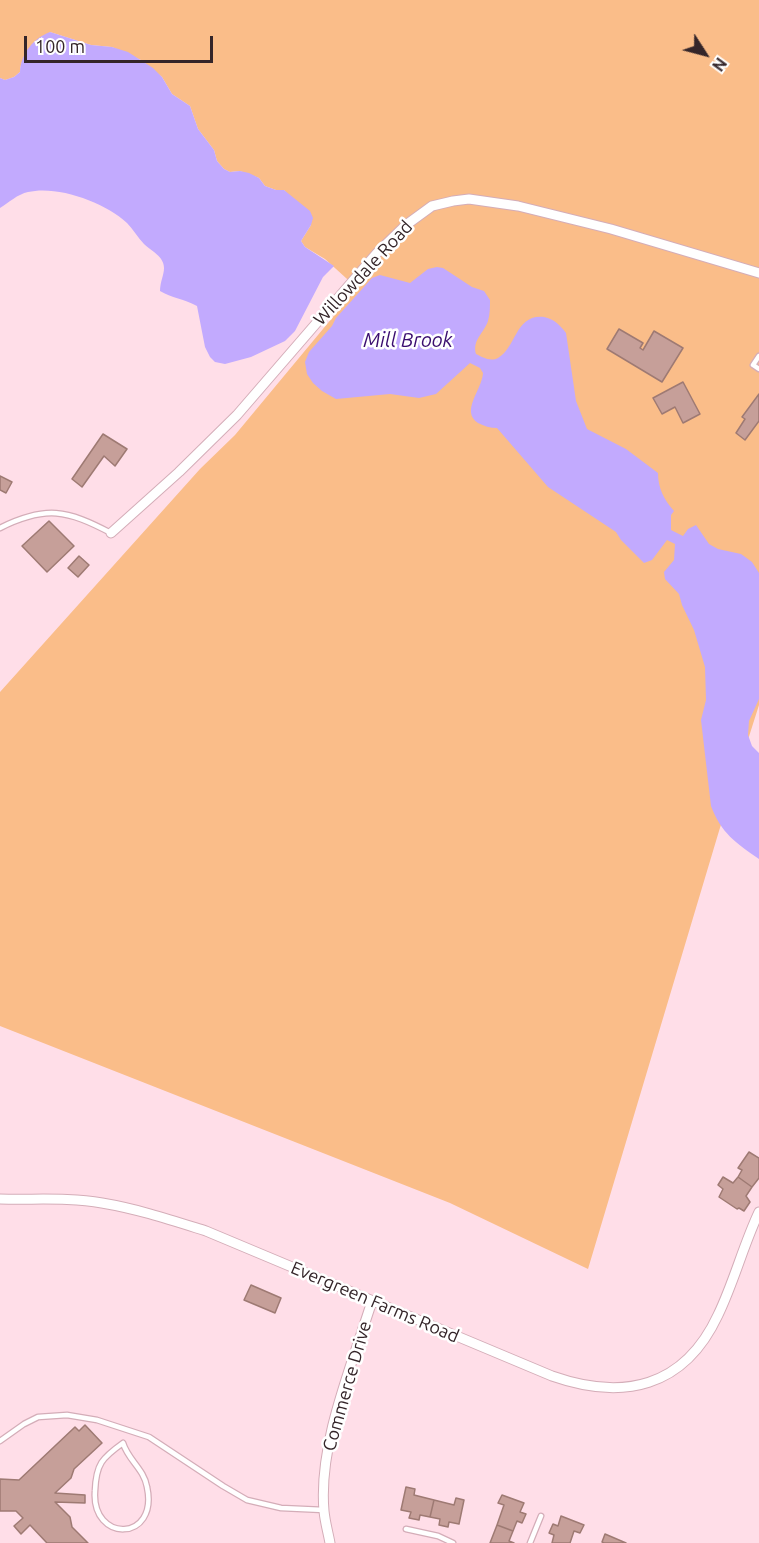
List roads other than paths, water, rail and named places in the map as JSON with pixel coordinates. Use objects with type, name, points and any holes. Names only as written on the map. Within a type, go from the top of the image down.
[{"type":"street","name":"Willowdale Road","points":[[111,533],[179,472],[231,421],[377,253],[406,225],[432,206],[469,199],[518,206],[611,229],[759,273]]},
{"type":"street","name":"Evergreen Farms Road","points":[[0,1199],[100,1202],[138,1210],[206,1231],[552,1376],[572,1383],[600,1388],[640,1384],[674,1371],[699,1347],[720,1313],[759,1212]]},
{"type":"street","name":"Commerce Drive","points":[[330,1543],[324,1510],[326,1458],[333,1424],[372,1301]]},
{"type":"lane","points":[[759,356],[753,365],[759,369]]},
{"type":"lane","points":[[0,528],[12,522],[50,511],[73,515],[111,533]]},
{"type":"lane","points":[[0,1441],[31,1419],[57,1415],[88,1419],[128,1429],[158,1441],[247,1500],[281,1508],[324,1510]]},
{"type":"lane","points":[[123,1443],[128,1456],[146,1479],[148,1510],[138,1527],[130,1533],[121,1534],[110,1532],[101,1525],[96,1516],[94,1502],[98,1467],[106,1456],[123,1443],[128,1429]]},
{"type":"lane","points":[[530,1543],[541,1516]]},
{"type":"lane","points":[[406,1529],[438,1536],[453,1543]]},
{"type":"water","points":[[50,32],[91,45],[112,47],[128,52],[153,68],[162,77],[172,94],[190,106],[198,129],[214,150],[217,161],[224,169],[230,172],[249,173],[259,178],[265,186],[284,190],[310,211],[313,218],[311,225],[301,241],[305,247],[334,266],[323,277],[295,331],[285,341],[251,357],[225,364],[215,362],[205,347],[197,306],[160,291],[164,268],[162,260],[118,215],[80,197],[40,190],[24,193],[0,208],[0,78],[5,80],[20,72],[29,47]]},
{"type":"water","name":"Mill Brook","points":[[443,268],[472,287],[484,291],[490,300],[488,321],[477,341],[476,354],[489,359],[498,358],[509,347],[522,326],[534,317],[548,318],[559,325],[566,333],[576,401],[587,429],[626,449],[658,473],[662,493],[674,511],[671,515],[671,530],[683,536],[688,529],[696,525],[709,544],[718,549],[741,554],[752,562],[759,573],[759,699],[749,721],[748,735],[752,746],[759,753],[759,859],[730,837],[719,823],[711,806],[701,720],[706,700],[705,667],[694,630],[679,594],[665,579],[664,572],[674,560],[675,544],[667,540],[652,560],[644,563],[616,532],[548,487],[497,428],[478,423],[473,418],[471,406],[483,373],[480,368],[470,363],[436,394],[419,398],[390,394],[336,399],[322,391],[307,374],[305,362],[309,352],[372,278],[380,275],[410,283],[428,269]]}]
